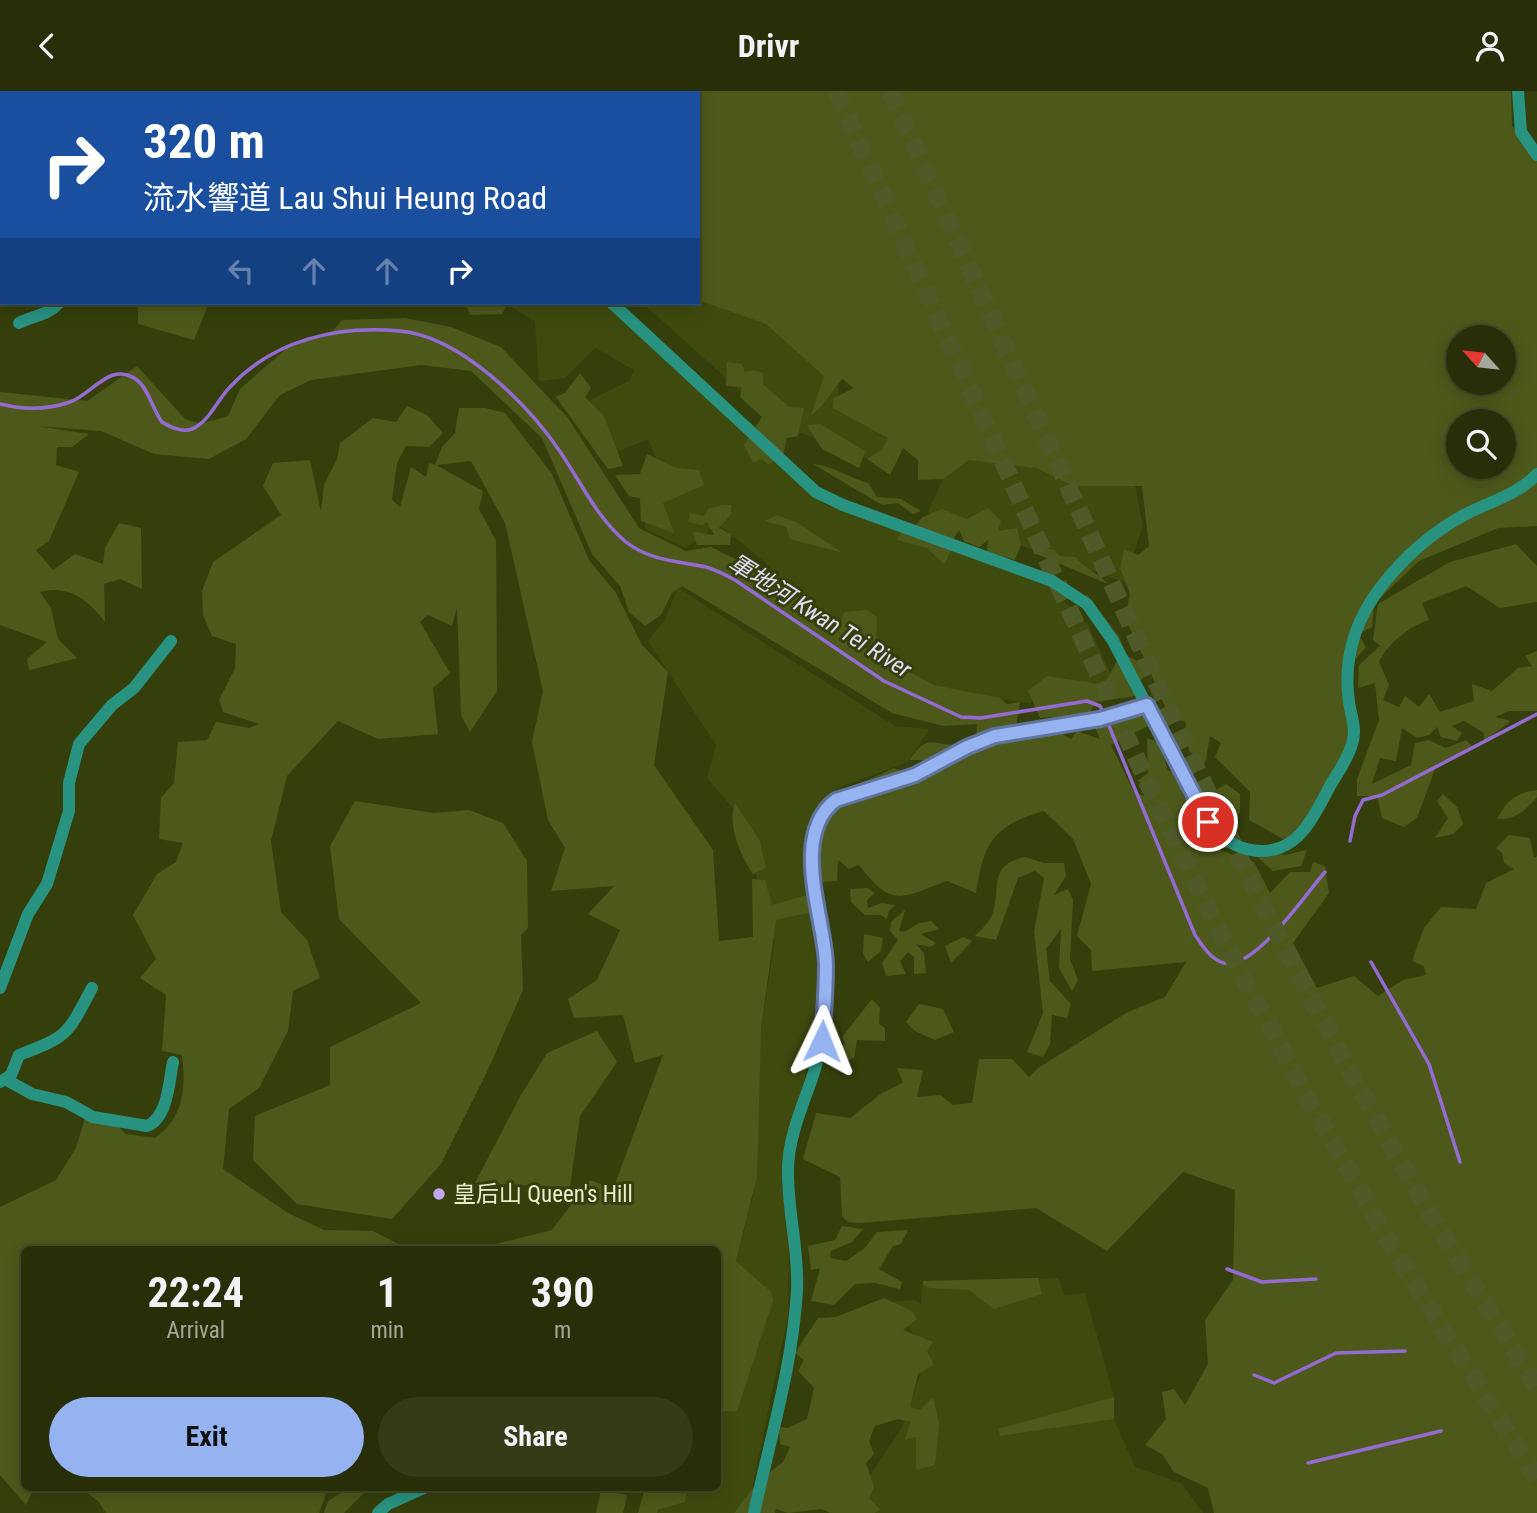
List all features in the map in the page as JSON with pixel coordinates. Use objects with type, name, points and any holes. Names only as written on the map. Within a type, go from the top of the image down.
[{"type":"street","points":[[1518,91],[1521,132],[1537,155]]},
{"type":"street","points":[[19,323],[36,314],[50,313],[57,305]]},
{"type":"street","points":[[614,305],[816,492],[843,505],[1042,576],[1080,597],[1103,624],[1196,801],[1216,832],[1236,846],[1252,851],[1272,851],[1287,845],[1308,825],[1352,744],[1354,725],[1347,687],[1349,657],[1358,625],[1370,602],[1402,562],[1439,531],[1522,486],[1537,474]]},
{"type":"street","points":[[0,988],[28,915],[47,884],[69,811],[69,783],[79,744],[112,705],[134,688],[171,641]]},
{"type":"street","points":[[754,1513],[794,1323],[797,1286],[788,1169],[792,1142],[822,1041],[826,963],[817,917],[812,849],[827,807],[836,800],[915,775],[967,747],[995,736],[1104,718],[1147,705]]},
{"type":"street","points":[[3,1080],[11,1075],[19,1055],[60,1039],[71,1030],[92,988]]},
{"type":"street","points":[[3,1080],[32,1094],[66,1102],[93,1117],[147,1126],[153,1124],[162,1109],[173,1062]]},
{"type":"street","points":[[379,1513],[388,1504],[417,1491]]},
{"type":"shaded area","points":[[700,91],[1511,91],[1512,126],[1537,151],[1537,526],[1498,528],[1419,561],[1374,604],[1372,627],[1358,634],[1366,647],[1351,665],[1351,748],[1303,825],[1285,840],[1249,820],[1250,792],[1215,757],[1221,743],[1210,736],[1205,764],[1189,751],[1185,721],[1170,719],[1149,669],[1141,681],[1141,695],[1095,702],[1089,715],[1040,718],[1028,691],[1047,676],[1113,686],[1107,679],[1117,661],[1084,597],[1087,595],[1119,636],[1126,655],[1137,661],[1145,660],[1125,618],[1130,594],[1120,568],[1124,549],[1138,555],[1149,546],[1142,486],[1073,486],[1037,468],[969,460],[943,479],[918,480],[918,460],[903,448],[890,475],[867,459],[882,450],[888,438],[833,408],[834,398],[854,388],[842,379],[811,415],[824,376],[766,324],[700,301]]},
{"type":"shaded area","points":[[700,292],[754,308],[837,375],[840,408],[898,436],[885,466],[776,423],[647,307],[700,305]]},
{"type":"shaded area","points":[[138,305],[208,305],[194,340],[138,324]]},
{"type":"shaded area","points":[[466,305],[507,305],[502,314],[470,315]]},
{"type":"shaded area","points":[[507,305],[608,305],[824,504],[1044,581],[1088,625],[1121,696],[1044,685],[1030,704],[934,685],[858,644],[829,611],[777,588],[766,563],[718,524],[686,548],[645,529],[645,504],[664,476],[648,439],[603,458],[588,401],[629,381],[634,370],[595,348],[565,378],[539,381],[535,321]]},
{"type":"shaded area","points":[[405,318],[451,327],[501,347],[568,418],[639,528],[686,551],[711,547],[761,572],[777,588],[829,611],[840,624],[844,612],[867,610],[877,617],[876,639],[862,646],[934,685],[1000,698],[1007,704],[1020,702],[1016,727],[1050,727],[1071,739],[1077,731],[1100,739],[1092,721],[1097,713],[1125,706],[1141,712],[1148,726],[1111,745],[1134,792],[1146,797],[1161,791],[1137,781],[1148,773],[1147,738],[1160,743],[1168,771],[1188,767],[1203,798],[1226,784],[1240,794],[1240,813],[1206,845],[1254,862],[1270,893],[1290,872],[1310,872],[1313,862],[1325,866],[1329,893],[1293,943],[1317,988],[1354,976],[1378,996],[1403,980],[1426,975],[1424,966],[1412,961],[1424,928],[1441,907],[1476,909],[1486,883],[1514,869],[1504,863],[1502,853],[1496,848],[1509,835],[1530,838],[1534,858],[1537,856],[1537,1513],[1214,1513],[1208,1488],[1174,1472],[1162,1454],[1145,1445],[1166,1419],[1162,1392],[1174,1389],[1185,1405],[1208,1364],[1205,1320],[1233,1280],[1235,1190],[1183,1172],[1107,1251],[1036,1208],[861,1223],[848,1222],[842,1216],[840,1177],[803,1159],[816,1113],[850,1118],[882,1093],[903,1083],[897,1068],[923,1070],[917,1097],[940,1095],[953,1105],[972,1103],[979,1059],[1012,1059],[1029,1077],[1038,1068],[1128,1012],[1165,997],[1186,962],[1092,971],[1091,950],[1077,936],[1091,884],[1073,839],[1044,811],[1013,823],[994,839],[983,861],[976,893],[947,881],[907,895],[889,894],[859,865],[849,869],[838,860],[837,881],[821,882],[807,854],[819,809],[839,793],[894,768],[923,780],[926,760],[910,760],[916,751],[927,743],[962,744],[976,737],[977,724],[943,726],[892,713],[682,586],[672,593],[661,615],[645,626],[629,612],[620,586],[592,554],[542,438],[471,371],[421,365],[311,380],[280,395],[246,439],[209,459],[154,454],[101,431],[37,426],[89,434],[72,447],[57,447],[56,465],[79,472],[49,541],[36,550],[53,570],[75,554],[103,564],[105,548],[119,523],[141,528],[142,589],[120,579],[104,584],[105,622],[85,601],[69,592],[40,592],[51,608],[58,639],[77,658],[29,670],[27,659],[47,642],[0,625],[0,392],[87,401],[137,366],[185,419],[200,424],[228,416],[240,389],[286,349],[334,330],[342,320]]},
{"type":"shaded area","points":[[727,362],[742,364],[745,372],[754,370],[763,373],[763,384],[789,407],[804,408],[798,436],[787,438],[783,455],[768,465],[762,459],[753,463],[744,445],[762,417],[740,397],[742,387],[726,386]]},
{"type":"shaded area","points":[[580,373],[591,388],[585,397],[604,416],[623,466],[608,469],[556,397],[565,393]]},
{"type":"shaded area","points":[[407,406],[427,415],[443,433],[429,447],[406,446],[397,463],[392,500],[400,507],[411,467],[426,477],[429,463],[435,465],[442,447],[455,433],[459,408],[485,408],[505,413],[552,474],[589,560],[616,593],[642,645],[668,672],[654,765],[713,850],[719,941],[753,937],[752,879],[765,880],[772,905],[814,893],[812,912],[776,920],[761,1029],[757,1177],[736,1261],[771,1292],[773,1301],[737,1411],[721,1411],[721,1246],[488,1246],[552,1230],[590,1180],[613,1189],[663,1055],[635,1063],[623,1015],[574,1018],[568,999],[597,980],[620,930],[588,914],[614,886],[551,891],[565,848],[548,820],[532,742],[543,691],[505,523],[471,461],[436,465],[483,491],[479,509],[496,541],[497,691],[470,732],[461,715],[457,607],[452,626],[428,615],[420,622],[450,673],[433,688],[438,734],[378,739],[338,721],[287,776],[271,841],[281,912],[307,940],[320,978],[293,991],[288,1031],[259,1088],[229,1109],[223,1169],[288,1213],[324,1230],[373,1231],[402,1246],[21,1246],[21,1491],[33,1491],[26,1505],[0,1475],[0,1207],[56,1180],[76,1148],[85,1118],[114,1120],[125,1134],[155,1138],[172,1121],[181,1101],[184,1079],[182,1055],[162,1051],[166,995],[140,978],[156,959],[133,915],[157,874],[176,862],[183,843],[159,839],[161,798],[174,783],[178,742],[207,740],[216,722],[249,728],[259,724],[223,712],[219,700],[235,668],[236,644],[212,636],[203,615],[202,591],[213,562],[281,515],[263,486],[273,463],[310,460],[321,512],[324,485],[337,459],[340,443],[373,418],[396,422]]},
{"type":"shaded area","points":[[820,424],[865,451],[859,468],[822,449],[807,425]]},
{"type":"shaded area","points":[[963,452],[1134,481],[1143,526],[1124,582],[928,512],[943,479]]},
{"type":"shaded area","points":[[647,454],[676,468],[699,470],[704,485],[663,503],[674,533],[641,521],[640,498],[629,496],[615,475],[640,474]]},
{"type":"shaded area","points":[[813,464],[868,483],[877,497],[901,499],[921,511],[913,514],[898,503],[882,505]]},
{"type":"shaded area","points":[[731,505],[731,514],[719,528],[731,534],[730,545],[697,545],[693,532],[714,535],[707,522],[702,525],[688,522],[690,513],[705,516],[708,509]]},
{"type":"shaded area","points":[[988,508],[1001,521],[998,531],[1017,528],[1021,545],[1015,560],[987,552],[988,540],[979,547],[964,541],[959,530],[944,564],[927,548],[897,540],[905,524],[914,527],[923,517],[942,509],[967,519]]},
{"type":"shaded area","points":[[777,515],[798,523],[843,553],[790,539],[786,527],[765,521]]},
{"type":"shaded area","points":[[1516,544],[1537,566],[1537,602],[1500,608],[1466,586],[1422,603],[1429,620],[1400,637],[1387,649],[1379,662],[1389,685],[1383,700],[1399,707],[1405,696],[1419,707],[1429,694],[1440,712],[1474,701],[1472,684],[1492,691],[1518,668],[1532,666],[1525,656],[1537,651],[1537,711],[1509,711],[1495,717],[1511,721],[1484,741],[1484,733],[1464,721],[1452,726],[1462,733],[1457,741],[1441,737],[1437,727],[1429,735],[1417,738],[1402,728],[1396,761],[1380,758],[1372,784],[1411,765],[1415,743],[1429,740],[1446,748],[1466,740],[1473,747],[1437,764],[1417,818],[1404,827],[1382,818],[1377,796],[1357,796],[1357,779],[1379,720],[1375,683],[1358,688],[1359,665],[1380,646],[1373,640],[1378,604],[1450,562]]},
{"type":"shaded area","points":[[1036,547],[1054,550],[1060,556],[1075,557],[1108,584],[1034,553]]},
{"type":"shaded area","points":[[678,588],[895,726],[929,729],[908,762],[838,788],[819,809],[806,858],[817,968],[816,1032],[782,1172],[789,1238],[788,1315],[747,1513],[657,1513],[657,1510],[685,1502],[687,1491],[721,1491],[721,1411],[737,1411],[771,1292],[736,1261],[753,1197],[761,1029],[775,939],[767,938],[748,826],[707,778],[716,745],[648,641],[665,619]]},
{"type":"shaded area","points":[[1537,790],[1537,797],[1524,810],[1509,818],[1497,819],[1512,799]]},
{"type":"shaded area","points":[[1443,794],[1457,807],[1463,824],[1453,834],[1435,838],[1448,818],[1437,801]]},
{"type":"shaded area","points":[[355,801],[434,813],[469,810],[503,823],[527,861],[528,928],[521,935],[523,990],[487,1072],[441,1164],[392,1219],[297,1204],[253,1160],[255,1116],[330,1085],[330,1047],[421,1003],[339,919],[330,846]]},
{"type":"shaded area","points":[[735,803],[760,841],[766,868],[753,874],[736,839],[733,820]]},
{"type":"shaded area","points":[[1248,849],[1285,855],[1307,850],[1301,866],[1273,871]]},
{"type":"shaded area","points":[[1025,857],[1044,863],[1064,863],[1066,876],[1054,895],[1068,889],[1073,900],[1070,959],[1078,980],[1072,991],[1059,968],[1061,929],[1046,949],[1050,981],[1071,1004],[1067,1018],[1052,1015],[1050,1044],[1043,1057],[1027,1052],[1043,1013],[1034,932],[1044,878],[1035,871],[1018,878],[996,940],[975,936],[994,909],[997,882],[1004,867]]},
{"type":"shaded area","points":[[867,888],[875,893],[867,900],[868,908],[882,903],[895,905],[889,911],[887,919],[880,915],[865,915],[851,902],[850,889]]},
{"type":"shaded area","points":[[905,910],[899,931],[904,932],[919,923],[931,921],[939,929],[921,934],[936,943],[930,947],[916,944],[924,953],[926,973],[914,974],[914,957],[908,952],[900,961],[906,974],[886,976],[882,963],[898,940],[890,931],[891,922]]},
{"type":"shaded area","points":[[864,934],[883,938],[881,951],[868,962],[863,954]]},
{"type":"shaded area","points":[[963,937],[972,941],[951,963],[945,946]]},
{"type":"shaded area","points":[[872,999],[880,1008],[879,1024],[885,1028],[885,1041],[857,1040],[854,1058],[846,1061],[831,1055],[833,1050],[845,1044],[842,1037]]},
{"type":"shaded area","points":[[919,1004],[943,1009],[954,1032],[935,1040],[915,1031],[906,1022]]},
{"type":"shaded area","points":[[597,1031],[617,1062],[580,1116],[570,1187],[475,1183],[521,1095],[547,1053]]},
{"type":"shaded area","points":[[842,1226],[863,1229],[852,1242],[831,1251],[830,1258],[846,1261],[864,1249],[877,1232],[908,1230],[901,1244],[893,1246],[879,1269],[902,1282],[900,1289],[875,1283],[855,1284],[834,1305],[811,1301],[820,1268],[811,1270],[808,1246],[835,1240]]},
{"type":"shaded area","points":[[1038,1278],[1042,1294],[994,1309],[969,1290],[929,1288],[923,1284],[923,1281]]},
{"type":"shaded area","points":[[1058,1278],[1065,1295],[1085,1293],[1114,1397],[1114,1419],[1135,1467],[1181,1483],[1203,1513],[855,1513],[867,1480],[903,1426],[923,1367],[913,1333],[894,1302],[915,1300],[921,1304],[923,1281]]},
{"type":"shaded area","points":[[884,1298],[912,1311],[917,1319],[903,1330],[933,1342],[927,1351],[934,1365],[918,1374],[910,1407],[920,1410],[933,1397],[939,1423],[935,1465],[916,1470],[916,1437],[905,1439],[911,1422],[898,1419],[875,1426],[869,1441],[874,1454],[866,1463],[874,1487],[869,1498],[880,1509],[875,1513],[830,1513],[822,1509],[788,1513],[776,1509],[775,1513],[734,1513],[759,1480],[783,1462],[790,1447],[780,1444],[779,1427],[788,1428],[807,1419],[814,1388],[798,1371],[804,1360],[795,1353],[818,1318],[836,1317]]},
{"type":"shaded area","points":[[1114,1397],[1114,1419],[1000,1436],[998,1429]]},
{"type":"shaded area","points":[[84,1491],[327,1491],[319,1513],[106,1513],[98,1501]]},
{"type":"shaded area","points":[[344,1491],[366,1491],[344,1513],[324,1513],[328,1501]]},
{"type":"shaded area","points":[[601,1491],[627,1495],[623,1513],[596,1513]]},
{"type":"shaded area","points":[[644,1491],[687,1491],[685,1502],[657,1510],[657,1513],[638,1513]]},
{"type":"waterway","name":"軍地河 Kwan Tei River","points":[[0,404],[53,407],[78,398],[110,376],[127,375],[141,384],[162,422],[174,428],[188,430],[206,419],[226,392],[247,371],[286,347],[308,339],[353,331],[400,331],[423,336],[446,345],[469,359],[512,395],[547,434],[607,522],[635,548],[664,559],[706,567],[728,576],[884,681],[961,717],[981,718],[1087,701],[1100,706],[1104,714]]},
{"type":"waterway","name":"軍地河 Kwan Tei River","points":[[1350,841],[1355,816],[1363,800],[1382,795],[1537,714]]},
{"type":"waterway","name":"軍地河 Kwan Tei River","points":[[1107,721],[1195,935],[1217,960],[1234,963],[1263,945],[1325,872]]},
{"type":"waterway","points":[[1371,962],[1429,1064],[1460,1162]]},
{"type":"waterway","points":[[1227,1269],[1262,1282],[1316,1279]]},
{"type":"waterway","points":[[1254,1375],[1274,1383],[1336,1353],[1405,1351]]},
{"type":"waterway","points":[[1308,1463],[1441,1431]]},
{"type":"tunnel","points":[[836,91],[1143,773],[1221,935],[1305,1093],[1391,1245],[1537,1479]]},
{"type":"tunnel","points":[[890,91],[1182,739],[1262,904],[1345,1063],[1431,1215],[1537,1388]]},
{"type":"place","name":"皇后山 Queen's Hill","points":[[439,1194]]},
{"type":"route","points":[[822,1041],[826,963],[817,917],[812,849],[827,807],[836,800],[851,793],[915,775],[967,747],[995,736],[1100,719],[1147,705],[1208,822]]}]
